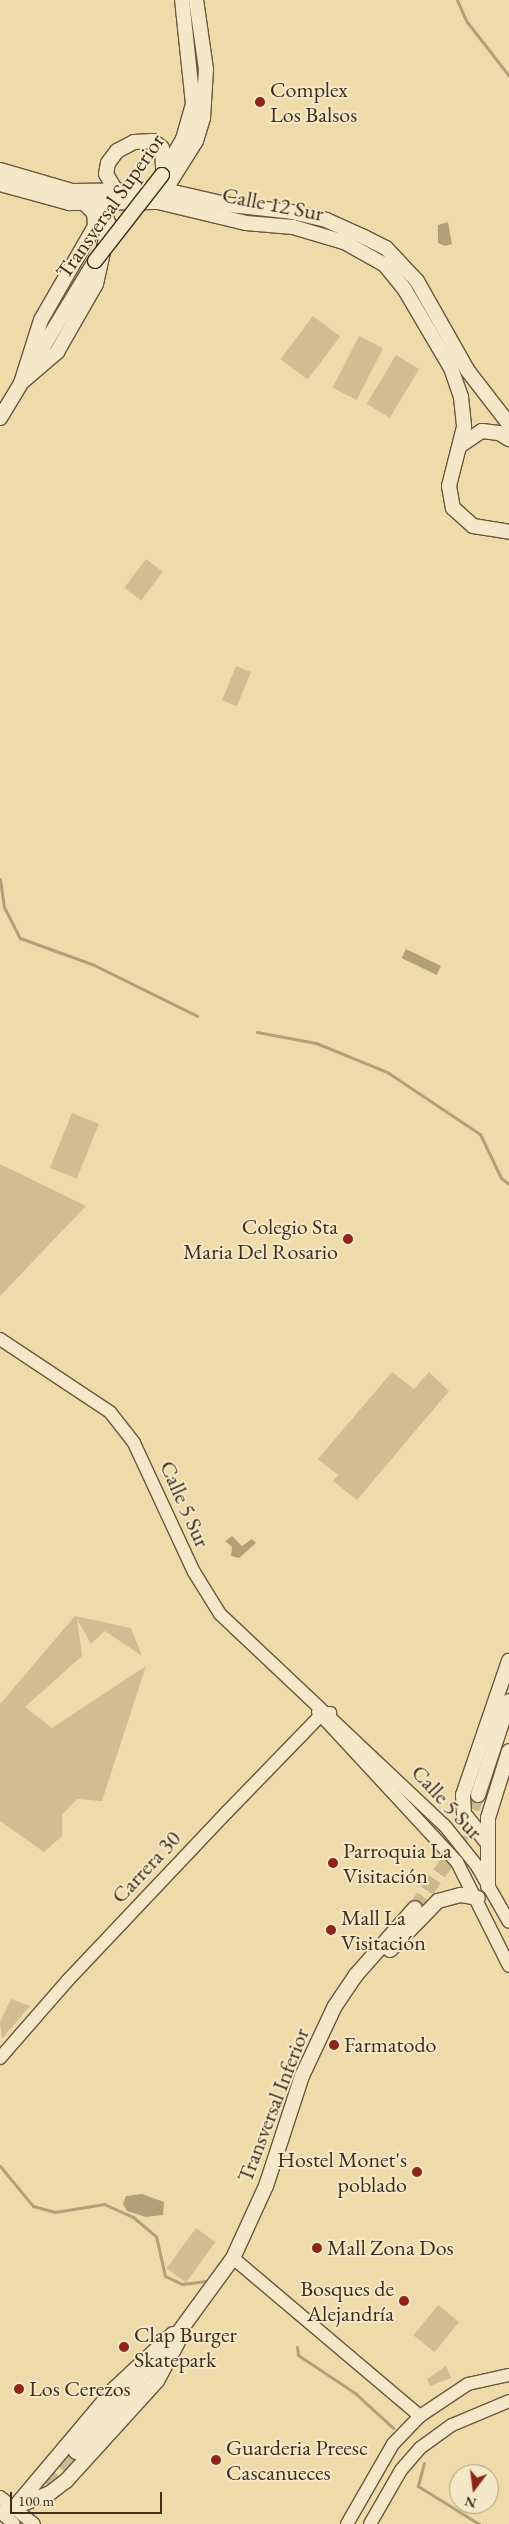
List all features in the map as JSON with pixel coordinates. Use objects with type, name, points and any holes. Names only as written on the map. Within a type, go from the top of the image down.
[{"type":"main road","name":"Transversal Superior","points":[[0,418],[95,261],[162,175],[183,139],[192,104],[182,0]]},
{"type":"main road","points":[[165,190],[191,149],[203,118],[206,69],[196,0]]},
{"type":"main road","points":[[115,189],[106,174],[108,163],[117,151],[134,142],[153,141],[162,148],[166,155],[162,175]]},
{"type":"main road","name":"Calle 12 Sur","points":[[0,170],[72,191],[115,189],[165,190],[230,205],[318,217],[386,248],[417,281],[468,371],[509,424]]},
{"type":"main road","name":"Calle 12 Sur","points":[[0,184],[46,198],[86,205],[158,202],[238,221],[302,228],[344,242],[385,265],[406,290],[451,368],[464,411],[461,445],[449,486],[453,508],[473,526],[509,532]]},
{"type":"main road","points":[[21,383],[57,352],[96,284],[109,225],[101,203]]},
{"type":"main road","points":[[21,383],[41,320],[95,226],[94,213],[86,205]]},
{"type":"main road","points":[[461,445],[482,432],[499,433],[509,439]]},
{"type":"main road","points":[[492,530],[509,526]]},
{"type":"main road","points":[[486,1841],[464,1814],[463,1795],[509,1661]]},
{"type":"main road","points":[[478,1795],[509,1701]]},
{"type":"main road","points":[[488,1886],[486,1841],[492,1800],[509,1751]]},
{"type":"main road","points":[[323,2031],[368,1974],[433,1904],[453,1896],[478,1898]]},
{"type":"main road","name":"Transversal Inferior","points":[[76,2452],[184,2326],[233,2258],[266,2186],[302,2076],[323,2031],[346,1987],[415,1908]]},
{"type":"main road","points":[[3,2511],[59,2487],[143,2397],[164,2371],[184,2326]]},
{"type":"main road","name":"Transversal Inferior","points":[[3,2511],[32,2490],[49,2465],[145,2356],[184,2326]]},
{"type":"street","name":"Calle 5 Sur","points":[[0,1340],[110,1412],[134,1443],[194,1572],[220,1614],[322,1712],[446,1826],[488,1886],[509,1922]]},
{"type":"street","points":[[0,1352],[17,1351]]},
{"type":"street","name":"Calle 5 Sur","points":[[322,1712],[436,1837],[461,1868],[478,1898],[509,1966]]},
{"type":"street","name":"Carrera 30","points":[[0,2058],[79,1968],[322,1712]]},
{"type":"street","points":[[233,2258],[420,2416]]},
{"type":"street","points":[[347,2521],[393,2444],[420,2416],[468,2384],[509,2375]]},
{"type":"street","points":[[370,2524],[401,2470],[420,2448],[452,2425],[509,2401]]},
{"type":"street","points":[[0,2498],[3,2511],[14,2524]]},
{"type":"street","points":[[3,2511],[34,2524]]},
{"type":"shaded area","points":[[448,222],[452,244],[445,246],[438,243],[438,225]]},
{"type":"shaded area","points":[[313,316],[340,336],[308,380],[281,359]]},
{"type":"shaded area","points":[[359,336],[383,348],[357,400],[333,388]]},
{"type":"shaded area","points":[[396,355],[419,369],[390,418],[367,404]]},
{"type":"shaded area","points":[[146,559],[163,572],[141,600],[124,588]]},
{"type":"shaded area","points":[[236,666],[251,672],[237,706],[222,700]]},
{"type":"shaded area","points":[[406,949],[441,966],[437,975],[402,958]]},
{"type":"shaded area","points":[[72,1113],[99,1124],[77,1179],[50,1168]]},
{"type":"shaded area","points":[[0,1164],[86,1206],[0,1296]]},
{"type":"shaded area","points":[[392,1372],[414,1389],[429,1372],[449,1391],[357,1500],[333,1481],[338,1475],[318,1459]]},
{"type":"shaded area","points":[[232,1536],[242,1546],[252,1539],[256,1543],[239,1558],[231,1556],[232,1547],[225,1541]]},
{"type":"shaded area","points":[[75,1616],[131,1628],[142,1656],[105,1631],[91,1644],[77,1619],[82,1656],[25,1707],[52,1728],[146,1666],[102,1801],[77,1799],[62,1815],[62,1836],[44,1852],[0,1821],[0,1704]]},
{"type":"shaded area","points":[[11,1999],[30,2006],[2,2039],[0,2022]]},
{"type":"shaded area","points":[[142,2194],[164,2202],[163,2215],[146,2217],[127,2211],[123,2204],[126,2196]]},
{"type":"shaded area","points":[[196,2228],[215,2242],[186,2283],[167,2268]]},
{"type":"shaded area","points":[[438,2305],[459,2322],[434,2352],[413,2335]]},
{"type":"shaded area","points":[[446,2366],[451,2378],[430,2386],[427,2379]]},
{"type":"waterway","points":[[457,0],[467,22],[509,76]]},
{"type":"waterway","points":[[0,879],[4,907],[20,938],[94,965],[197,1016]]},
{"type":"waterway","points":[[257,1032],[316,1043],[387,1072],[480,1134],[501,1178],[509,1184]]},
{"type":"waterway","points":[[0,2166],[33,2206],[55,2212],[104,2204],[133,2217],[156,2236],[165,2276],[182,2284],[205,2281],[210,2284]]},
{"type":"waterway","points":[[297,2347],[298,2355],[355,2393],[393,2428]]},
{"type":"waterway","points":[[424,2463],[418,2486],[479,2524]]},
{"type":"tunnel","points":[[415,1908],[457,1848],[478,1795]]},
{"type":"tunnel","points":[[30,2497],[76,2452]]},
{"type":"place","name":"Complex Los Balsos","points":[[260,102]]},
{"type":"place","name":"Colegio Sta Maria Del Rosario","points":[[348,1239]]},
{"type":"place","name":"Parroquia La Visitación","points":[[333,1863]]},
{"type":"place","name":"Mall La Visitación","points":[[331,1930]]},
{"type":"place","name":"Farmatodo","points":[[334,2045]]},
{"type":"place","name":"Hostel Monet's poblado","points":[[417,2172]]},
{"type":"place","name":"Mall Zona Dos","points":[[317,2248]]},
{"type":"place","name":"Bosques de Alejandría","points":[[404,2301]]},
{"type":"place","name":"Clap Burger Skatepark","points":[[124,2347]]},
{"type":"place","name":"Los Cerezos","points":[[19,2389]]},
{"type":"place","name":"Guarderia Preesc Cascanueces","points":[[216,2460]]}]
